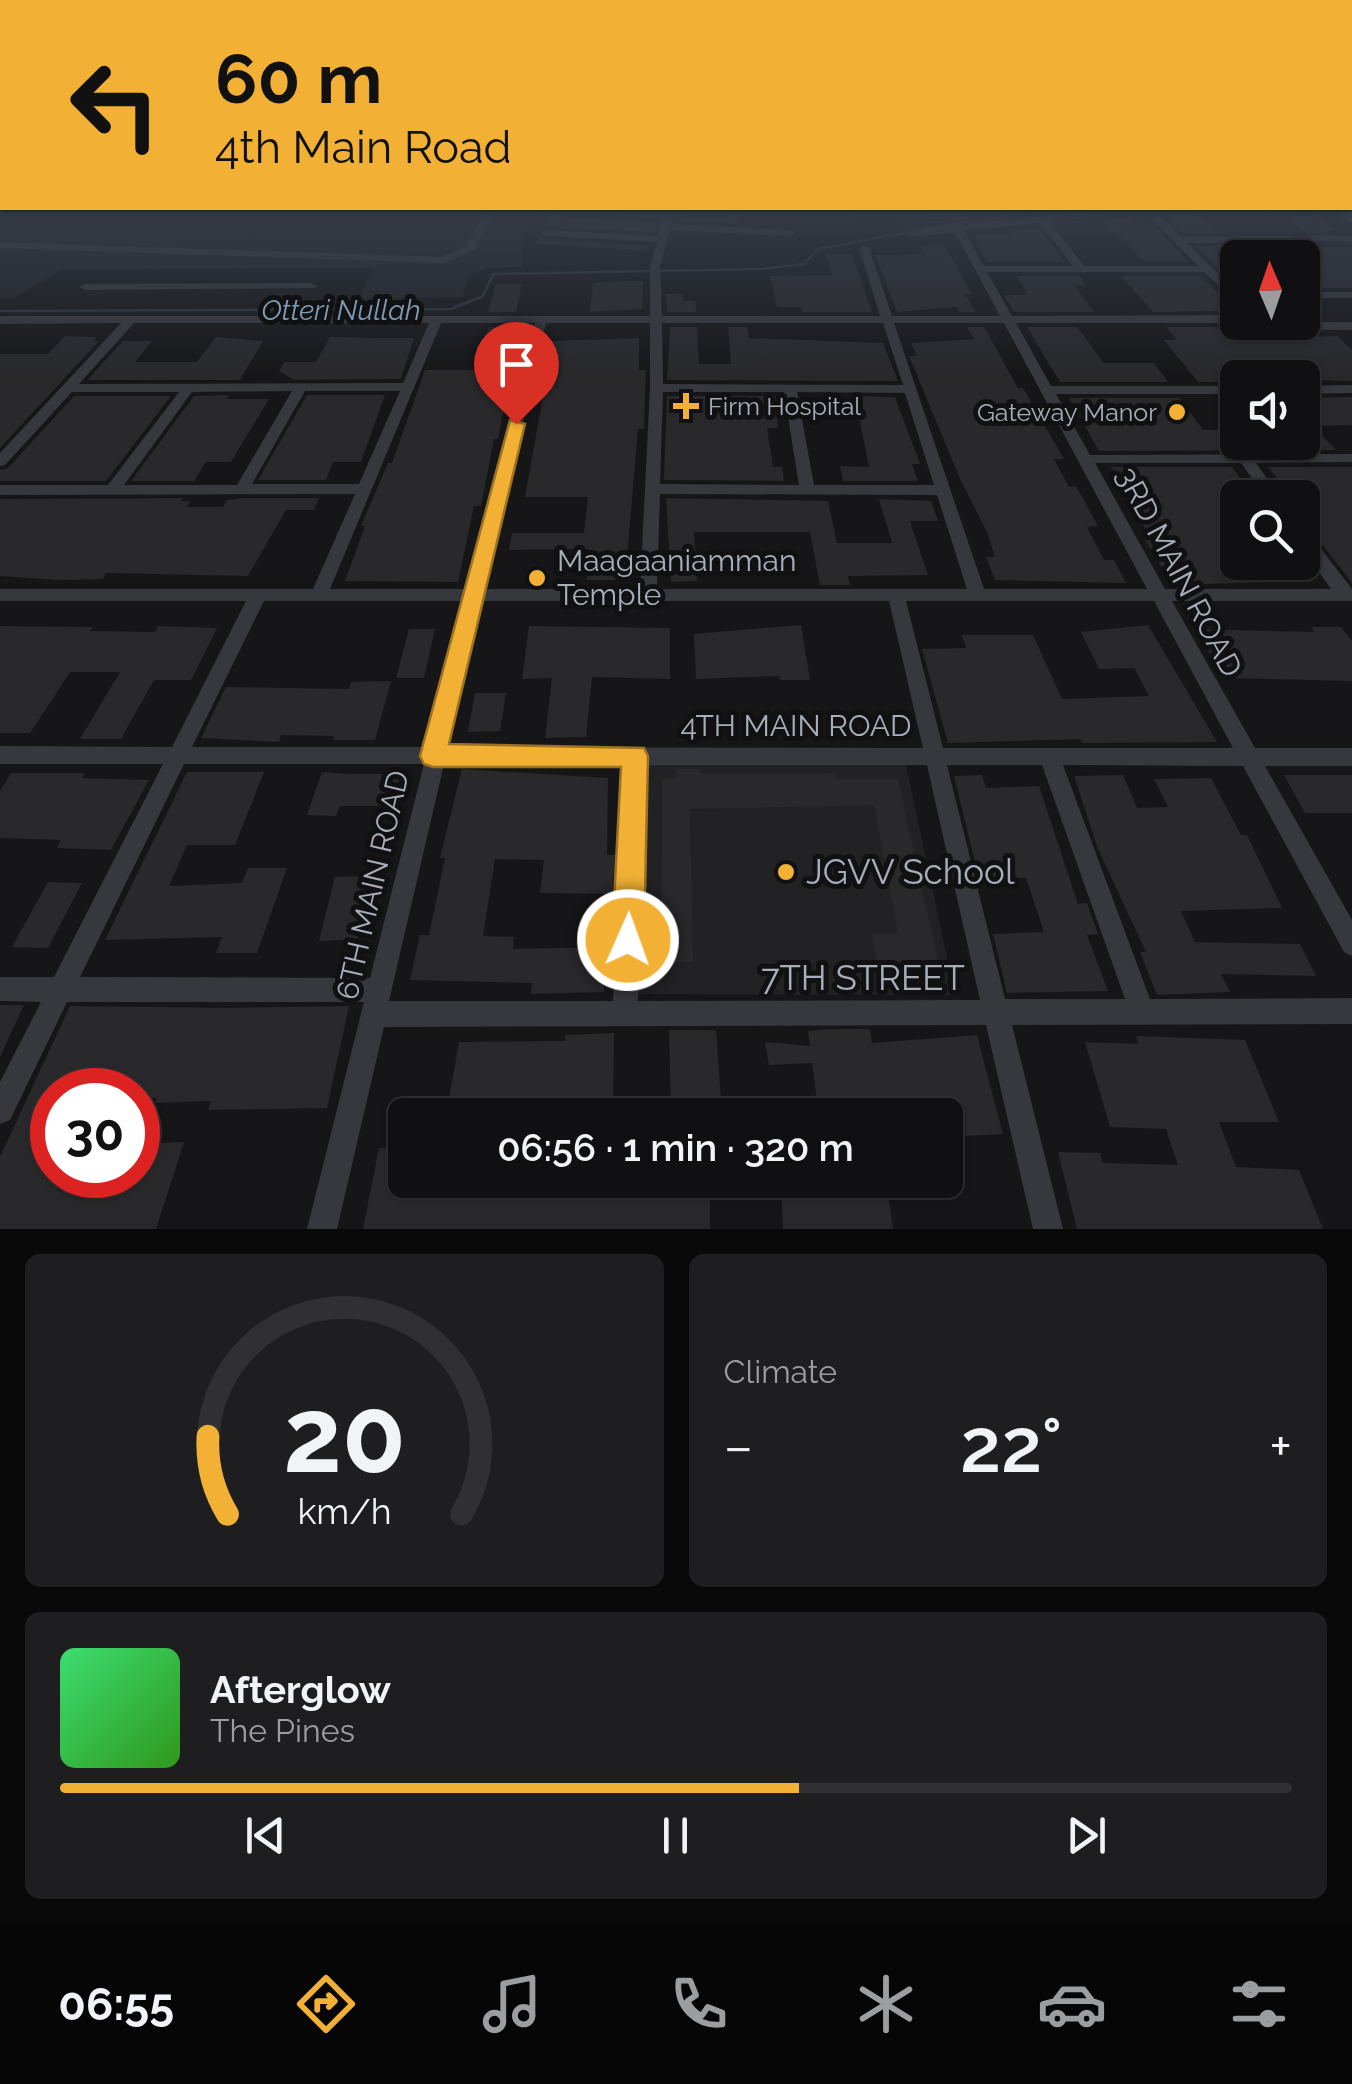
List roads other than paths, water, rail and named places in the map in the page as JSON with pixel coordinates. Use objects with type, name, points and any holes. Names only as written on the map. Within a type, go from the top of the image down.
[{"type":"street","points":[[648,595],[658,262]]},
{"type":"street","points":[[869,262],[978,595]]},
{"type":"street","name":"3RD MAIN ROAD","points":[[978,262],[1352,944]]},
{"type":"street","points":[[1076,262],[1081,269]]},
{"type":"street","points":[[1201,262],[1220,281]]},
{"type":"street","points":[[981,269],[1208,269]]},
{"type":"street","points":[[199,310],[218,286]]},
{"type":"street","points":[[86,287],[311,286]]},
{"type":"street","points":[[1320,295],[1352,295]]},
{"type":"street","points":[[2,322],[130,320],[199,310],[436,321],[1220,320]]},
{"type":"street","points":[[1320,319],[1352,323]]},
{"type":"street","points":[[0,462],[130,320]]},
{"type":"street","points":[[320,595],[436,321]]},
{"type":"street","name":"6TH MAIN ROAD","points":[[322,1229],[541,321]]},
{"type":"street","points":[[1166,321],[1179,326],[1352,323]]},
{"type":"street","points":[[241,490],[301,387]]},
{"type":"street","points":[[68,388],[406,387]]},
{"type":"street","points":[[112,490],[189,388]]},
{"type":"street","points":[[657,388],[910,389]]},
{"type":"street","points":[[790,388],[807,489]]},
{"type":"street","points":[[1048,390],[1220,390]]},
{"type":"street","points":[[1320,390],[1352,390]]},
{"type":"street","points":[[1086,459],[1220,458]]},
{"type":"street","points":[[1320,458],[1352,458]]},
{"type":"street","points":[[0,490],[363,489]]},
{"type":"street","points":[[653,489],[944,490]]},
{"type":"street","points":[[1320,559],[1348,595]]},
{"type":"street","points":[[896,595],[1048,1229]]},
{"type":"street","points":[[0,596],[1348,595]]},
{"type":"street","points":[[0,1110],[258,596]]},
{"type":"street","name":"4TH MAIN ROAD","points":[[0,755],[1352,756]]},
{"type":"street","points":[[625,1014],[635,756]]},
{"type":"street","points":[[1050,756],[1142,1012]]},
{"type":"street","name":"7TH STREET","points":[[0,989],[625,1014],[1352,1011]]},
{"type":"waterway","name":"Otteri Nullah","points":[[0,311],[451,309],[483,296],[493,274],[761,269],[806,262]]},
{"type":"place","name":"Firm Hospital","points":[[686,406]]},
{"type":"place","name":"Gateway Manor","points":[[1177,412]]},
{"type":"place","name":"Maagaaniamman Temple","points":[[537,578]]},
{"type":"place","name":"JGVV School","points":[[786,872]]}]
